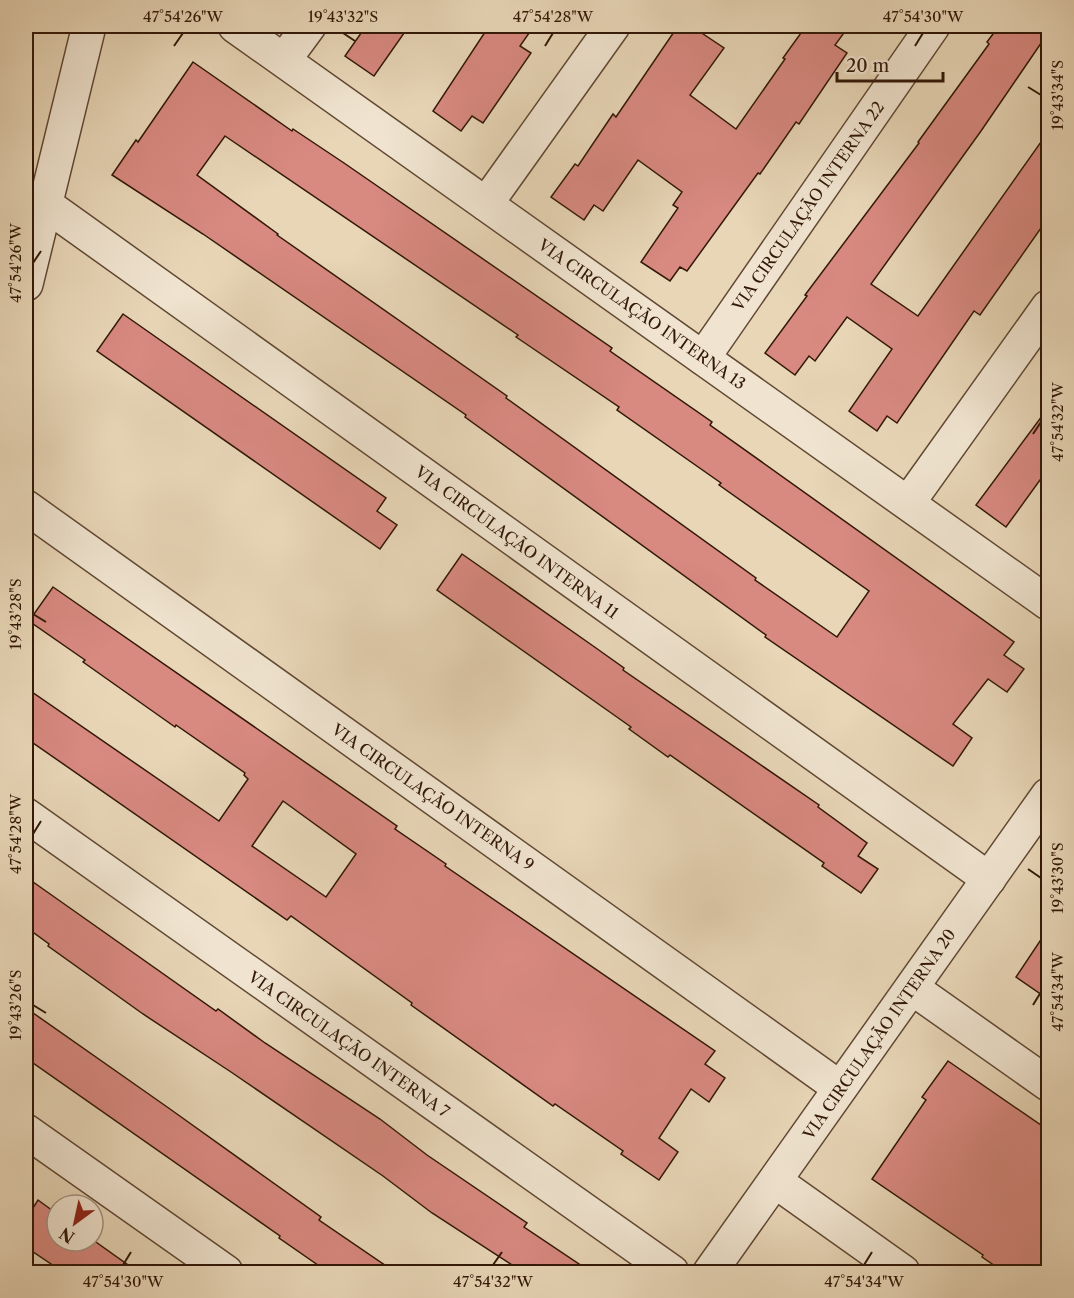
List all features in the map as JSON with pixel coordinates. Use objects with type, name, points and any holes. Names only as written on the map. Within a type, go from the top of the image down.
[{"type":"street","points":[[26,285],[89,26]]},
{"type":"street","name":"VIA CIRCULAÇÃO INTERNA 13","points":[[235,26],[1048,603]]},
{"type":"street","points":[[284,60],[309,26]]},
{"type":"street","points":[[486,204],[613,26]]},
{"type":"street","name":"VIA CIRCULAÇÃO INTERNA 22","points":[[703,358],[933,26]]},
{"type":"street","name":"VIA CIRCULAÇÃO INTERNA 11","points":[[45,204],[989,879]]},
{"type":"street","points":[[908,503],[1048,307]]},
{"type":"street","name":"VIA CIRCULAÇÃO INTERNA 9","points":[[26,507],[840,1088]]},
{"type":"street","name":"VIA CIRCULAÇÃO INTERNA 20","points":[[710,1272],[1048,795]]},
{"type":"street","name":"VIA CIRCULAÇÃO INTERNA 7","points":[[26,814],[672,1272]]},
{"type":"street","points":[[912,988],[1048,1084]]},
{"type":"street","points":[[26,1131],[226,1272]]},
{"type":"street","points":[[775,1180],[903,1272]]},
{"type":"building","points":[[366,26],[409,26],[374,76],[345,56]]},
{"type":"building","points":[[489,26],[534,26],[520,46],[531,53],[483,123],[472,116],[461,131],[433,111]]},
{"type":"building","points":[[678,26],[691,26],[724,48],[690,95],[736,129],[806,26],[849,26],[835,45],[847,53],[799,124],[796,122],[687,271],[680,267],[670,281],[641,262],[678,208],[673,205],[682,192],[638,160],[603,211],[594,205],[584,220],[551,197],[575,164],[578,166],[613,114],[616,117]]},
{"type":"building","points":[[999,26],[1048,26],[1048,33],[871,284],[918,316],[1048,132],[1048,218],[980,315],[974,311],[897,423],[887,416],[877,431],[849,411],[892,349],[847,317],[815,361],[809,356],[795,375],[765,353],[807,296],[805,295],[919,143],[989,44],[987,42]]},
{"type":"building","points":[[193,62],[612,348],[610,351],[712,422],[710,425],[1014,642],[1004,655],[1024,669],[1007,692],[988,679],[953,724],[972,738],[953,766],[765,637],[766,635],[465,417],[466,415],[203,234],[112,175],[136,140],[138,142]],"holes":[[[225,136],[518,335],[516,337],[619,407],[617,410],[869,591],[837,637],[755,580],[756,578],[506,398],[507,396],[277,235],[197,175]]]},
{"type":"building","points":[[123,314],[386,498],[377,511],[397,525],[380,549],[97,351]]},
{"type":"building","points":[[1048,408],[1048,469],[1006,527],[976,505]]},
{"type":"building","points":[[462,554],[624,668],[623,670],[819,805],[818,807],[867,843],[858,856],[878,869],[861,893],[822,866],[824,863],[670,755],[668,757],[629,729],[631,727],[437,590]]},
{"type":"building","points":[[53,587],[397,826],[395,829],[446,864],[445,866],[715,1051],[705,1064],[725,1078],[709,1102],[691,1089],[659,1138],[678,1152],[659,1180],[621,1154],[623,1151],[555,1104],[553,1106],[291,916],[287,920],[26,738],[26,688],[219,821],[248,779],[245,773],[176,725],[175,727],[29,621]],"holes":[[[283,801],[356,854],[326,897],[252,846]]]},
{"type":"building","points":[[26,877],[216,1011],[218,1009],[380,1119],[427,1155],[527,1223],[524,1227],[591,1272],[523,1272],[432,1213],[383,1176],[143,1014],[48,946],[49,944],[26,927]]},
{"type":"building","points":[[1048,929],[1048,999],[1016,977]]},
{"type":"building","points":[[26,1008],[321,1217],[319,1220],[395,1272],[328,1272],[26,1058]]},
{"type":"building","points":[[948,1061],[1048,1130],[1048,1272],[1004,1272],[982,1257],[983,1255],[872,1179],[926,1100],[922,1097]]},
{"type":"building","points":[[38,1200],[45,1205],[45,1253],[105,1253],[105,1249],[138,1272],[63,1272],[26,1247],[26,1219]]}]
